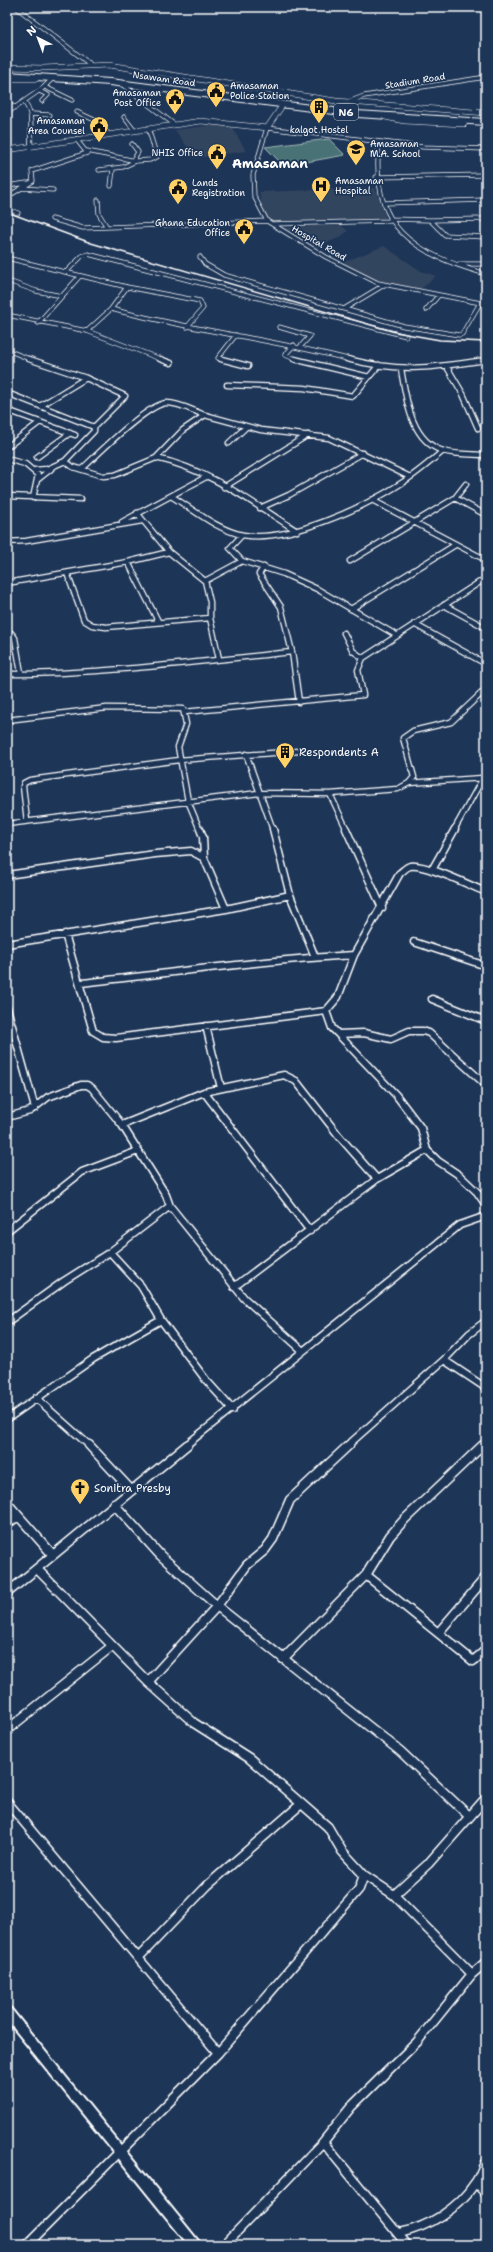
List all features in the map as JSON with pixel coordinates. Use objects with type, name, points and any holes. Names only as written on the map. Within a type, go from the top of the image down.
[{"type":"highway","name":"Nsawam Road","points":[[7,70],[104,76],[362,110],[486,118]]},
{"type":"highway","name":"Nsawam Road","points":[[7,75],[47,76],[119,82],[282,106],[384,116],[486,123]]},
{"type":"main road","points":[[7,67],[43,68],[109,65],[348,102],[486,113]]},
{"type":"main road","points":[[7,80],[34,80],[47,76]]},
{"type":"main road","points":[[7,150],[201,121],[267,128],[282,106]]},
{"type":"street","points":[[16,7],[91,65]]},
{"type":"street","points":[[7,113],[39,91],[54,77]]},
{"type":"street","name":"Stadium Road","points":[[348,102],[364,96],[486,77]]},
{"type":"street","points":[[119,82],[144,103],[175,124]]},
{"type":"street","points":[[44,87],[72,100]]},
{"type":"street","points":[[39,91],[48,95],[42,101]]},
{"type":"street","points":[[24,102],[31,110],[32,114],[29,139],[30,146]]},
{"type":"street","points":[[7,105],[16,107]]},
{"type":"street","points":[[77,112],[86,118],[101,123],[108,134]]},
{"type":"street","points":[[32,114],[50,115]]},
{"type":"street","points":[[124,117],[131,124],[134,130]]},
{"type":"street","points":[[76,139],[87,151],[135,160],[150,160],[157,157],[148,128]]},
{"type":"street","points":[[52,219],[78,228],[267,221],[254,196],[253,175],[267,128],[423,146],[486,149]]},
{"type":"street","points":[[374,141],[379,144],[376,176],[391,220],[412,240],[453,265],[486,274]]},
{"type":"street","points":[[99,170],[113,169],[135,160],[138,152],[132,144]]},
{"type":"street","points":[[7,197],[33,181],[32,172],[85,154],[87,151]]},
{"type":"street","points":[[111,186],[113,169]]},
{"type":"street","points":[[376,176],[486,175]]},
{"type":"street","points":[[7,186],[29,183]]},
{"type":"street","points":[[22,188],[53,190]]},
{"type":"street","points":[[98,200],[99,214],[108,227]]},
{"type":"street","points":[[384,202],[486,200]]},
{"type":"street","points":[[7,209],[18,213]]},
{"type":"street","points":[[272,224],[391,220],[486,219]]},
{"type":"street","points":[[430,220],[445,235],[486,237]]},
{"type":"street","name":"Hospital Road","points":[[267,221],[353,271],[384,285],[486,304]]},
{"type":"street","points":[[66,272],[82,256],[88,254],[131,263],[209,286],[406,336]]},
{"type":"street","points":[[200,257],[203,264],[226,275],[258,286],[281,290],[404,326],[454,336],[462,334],[480,303]]},
{"type":"street","points":[[7,258],[127,287],[200,301],[203,304],[203,308],[188,327]]},
{"type":"street","points":[[453,265],[486,264]]},
{"type":"street","points":[[38,322],[79,276]]},
{"type":"street","points":[[11,282],[36,291],[62,296]]},
{"type":"street","points":[[344,309],[384,285]]},
{"type":"street","points":[[87,331],[111,309],[127,287]]},
{"type":"street","points":[[426,310],[438,296]]},
{"type":"street","points":[[111,309],[188,327],[294,345],[402,369],[447,366],[486,360]]},
{"type":"street","points":[[7,315],[87,331],[171,364]]},
{"type":"street","points":[[279,327],[309,335],[310,337],[300,347]]},
{"type":"street","points":[[236,335],[218,358],[248,366]]},
{"type":"street","points":[[294,345],[285,355],[286,357],[369,377]]},
{"type":"street","points":[[7,350],[47,366],[86,378],[125,396],[94,427],[94,431],[89,438],[65,462],[52,468],[37,480]]},
{"type":"street","points":[[227,385],[304,388],[353,396],[379,365]]},
{"type":"street","points":[[447,366],[463,394],[478,428]]},
{"type":"street","points":[[402,369],[409,412],[414,424],[431,445],[443,451],[486,455]]},
{"type":"street","points":[[40,406],[86,378]]},
{"type":"street","points":[[7,393],[94,427]]},
{"type":"street","points":[[82,469],[129,427],[159,405],[170,403],[245,428],[318,435],[329,438],[363,453],[410,477]]},
{"type":"street","points":[[8,411],[75,435]]},
{"type":"street","points":[[65,462],[82,469],[110,476],[156,458],[183,430],[206,415]]},
{"type":"street","points":[[7,447],[40,422]]},
{"type":"street","points":[[229,443],[245,428]]},
{"type":"street","points":[[37,457],[70,433]]},
{"type":"street","points":[[224,487],[308,435]]},
{"type":"street","points":[[172,496],[242,535],[260,535],[297,531],[372,500],[410,477],[443,451]]},
{"type":"street","points":[[260,508],[289,495],[363,453]]},
{"type":"street","points":[[156,458],[168,459],[206,477],[297,531]]},
{"type":"street","points":[[7,459],[20,462],[35,470],[38,475],[33,498]]},
{"type":"street","points":[[35,470],[52,468]]},
{"type":"street","points":[[117,524],[206,477]]},
{"type":"street","points":[[350,561],[455,498],[466,484]]},
{"type":"street","points":[[7,496],[81,499]]},
{"type":"street","points":[[455,498],[486,515]]},
{"type":"street","points":[[372,500],[486,560]]},
{"type":"street","points":[[137,513],[142,521],[169,552],[205,581],[210,602],[210,618],[219,659]]},
{"type":"street","points":[[7,542],[26,541],[117,524],[142,521]]},
{"type":"street","points":[[242,535],[230,548],[242,561],[284,574],[317,588],[396,635]]},
{"type":"street","points":[[351,609],[455,544]]},
{"type":"street","points":[[7,583],[128,562],[169,552]]},
{"type":"street","points":[[205,581],[242,561]]},
{"type":"street","points":[[128,562],[158,620]]},
{"type":"street","points":[[264,567],[259,574],[281,607],[292,652],[293,668],[299,702]]},
{"type":"street","points":[[66,573],[84,620],[92,625],[112,627],[158,620],[210,618]]},
{"type":"street","points":[[184,712],[363,695],[358,670],[363,658],[396,635],[486,578]]},
{"type":"street","points":[[444,604],[486,628]]},
{"type":"street","points":[[414,624],[486,664]]},
{"type":"street","points":[[7,633],[11,633],[15,638],[21,673]]},
{"type":"street","points":[[344,633],[353,651],[363,658]]},
{"type":"street","points":[[7,674],[52,674],[121,669],[292,652]]},
{"type":"street","points":[[7,824],[259,793],[330,794],[398,789],[409,783],[414,777],[403,738],[413,731],[444,725],[451,722],[486,689]]},
{"type":"street","points":[[7,720],[107,708],[181,708],[184,712],[186,724],[178,747],[179,760],[188,801],[203,838],[204,858],[226,909]]},
{"type":"street","points":[[27,821],[23,786],[24,782],[30,780],[179,760],[298,751]]},
{"type":"street","points":[[246,754],[278,844],[290,895],[315,957]]},
{"type":"street","points":[[409,783],[446,782],[485,778]]},
{"type":"street","points":[[432,870],[485,778]]},
{"type":"street","points":[[330,794],[382,908]]},
{"type":"street","points":[[7,875],[155,854],[191,851],[204,858]]},
{"type":"street","points":[[65,934],[81,983],[93,1031],[103,1038],[116,1038],[206,1026],[258,1021],[326,1011],[338,997],[354,955],[382,908],[400,873],[409,866],[418,866],[432,870],[486,892]]},
{"type":"street","points":[[7,944],[226,909],[290,895]]},
{"type":"street","points":[[414,942],[486,966]]},
{"type":"street","points":[[81,983],[315,957],[354,955]]},
{"type":"street","points":[[432,998],[486,1021]]},
{"type":"street","points":[[7,1008],[35,1108]]},
{"type":"street","points":[[326,1011],[332,1028],[396,1095],[421,1128],[427,1150],[459,1175],[477,1192],[486,1205]]},
{"type":"street","points":[[206,1026],[221,1088]]},
{"type":"street","points":[[338,1034],[364,1033],[391,1039],[411,1029],[419,1029],[429,1033],[486,1085]]},
{"type":"street","points":[[122,1125],[204,1092],[275,1076],[292,1077],[339,1136],[377,1179]]},
{"type":"street","points":[[7,1118],[23,1114],[35,1108],[48,1097],[80,1085],[87,1085],[122,1125],[166,1195],[170,1206],[234,1287],[263,1316],[303,1351]]},
{"type":"street","points":[[204,1092],[310,1231]]},
{"type":"street","points":[[234,1287],[377,1179],[427,1150]]},
{"type":"street","points":[[8,1228],[82,1172],[138,1151]]},
{"type":"street","points":[[7,1322],[64,1281],[110,1252],[170,1206]]},
{"type":"street","points":[[7,1593],[131,1490],[233,1410],[303,1351],[345,1319],[460,1225],[486,1216]]},
{"type":"street","points":[[110,1252],[141,1286],[161,1320],[206,1380],[233,1410]]},
{"type":"street","points":[[7,1419],[93,1359],[161,1320]]},
{"type":"street","points":[[148,1682],[217,1606],[247,1566],[265,1550],[273,1539],[290,1500],[369,1426],[444,1360],[469,1334],[486,1321]]},
{"type":"street","points":[[444,1360],[486,1388]]},
{"type":"street","points":[[36,1398],[94,1450],[131,1490]]},
{"type":"street","points":[[283,1659],[366,1574],[377,1554],[400,1525],[486,1442]]},
{"type":"street","points":[[7,1503],[53,1555]]},
{"type":"street","points":[[114,1504],[160,1555],[217,1606],[400,1751],[469,1816]]},
{"type":"street","points":[[7,1524],[18,1516]]},
{"type":"street","points":[[37,1569],[111,1647],[194,1723],[249,1758],[300,1805],[328,1827],[342,1851],[364,1875],[394,1895],[472,1974]]},
{"type":"street","points":[[366,1574],[473,1661],[486,1650]]},
{"type":"street","points":[[439,1632],[486,1577]]},
{"type":"street","points":[[7,1730],[111,1647]]},
{"type":"street","points":[[394,1895],[428,1864],[486,1798]]},
{"type":"street","points":[[7,1802],[218,2053]]},
{"type":"street","points":[[139,1958],[208,1885],[300,1805]]},
{"type":"street","points":[[27,2245],[218,2053],[359,1889],[364,1875]]},
{"type":"street","points":[[224,2245],[323,2142],[350,2106],[417,2042],[472,1974],[486,1962]]},
{"type":"street","points":[[7,2012],[195,2245]]},
{"type":"street","points":[[323,2142],[399,2233],[407,2245]]},
{"type":"street","points":[[399,2233],[411,2232],[428,2226],[462,2198],[476,2183],[486,2161]]},
{"type":"street","points":[[476,2183],[486,2194]]},
{"type":"shaded area","points":[[214,125],[232,127],[246,151],[195,158],[175,130]]},
{"type":"shaded area","name":"Amasaman Hospital","points":[[375,188],[386,218],[273,222],[264,214],[259,192]]},
{"type":"shaded area","points":[[341,225],[348,231],[339,238],[316,247],[283,228]]},
{"type":"shaded area","points":[[384,246],[421,271],[436,276],[419,291],[379,282],[341,263]]},
{"type":"green space","points":[[329,139],[345,155],[284,166],[265,147]]},
{"type":"railway","points":[[7,212],[91,243],[395,332],[440,340],[486,342]]},
{"type":"place","name":"Amasaman Police Station","points":[[216,108]]},
{"type":"place","name":"Amasaman Post Office","points":[[175,115]]},
{"type":"place","name":"kalgot Hostel","points":[[319,124]]},
{"type":"place","name":"Amasaman Area Counsel","points":[[99,143]]},
{"type":"place","name":"Amasaman M.A. School","points":[[356,166]]},
{"type":"place","name":"NHIS Office","points":[[217,170]]},
{"type":"place","name":"Amasaman Hospital","points":[[321,203]]},
{"type":"place","name":"Lands Registration","points":[[178,205]]},
{"type":"place","name":"Ghana Education Office","points":[[244,245]]},
{"type":"place","name":"Respondents A","points":[[285,769]]},
{"type":"place","name":"Sonitra Presby","points":[[80,1505]]},
{"type":"district","name":"Amasaman","points":[[270,163]]}]
